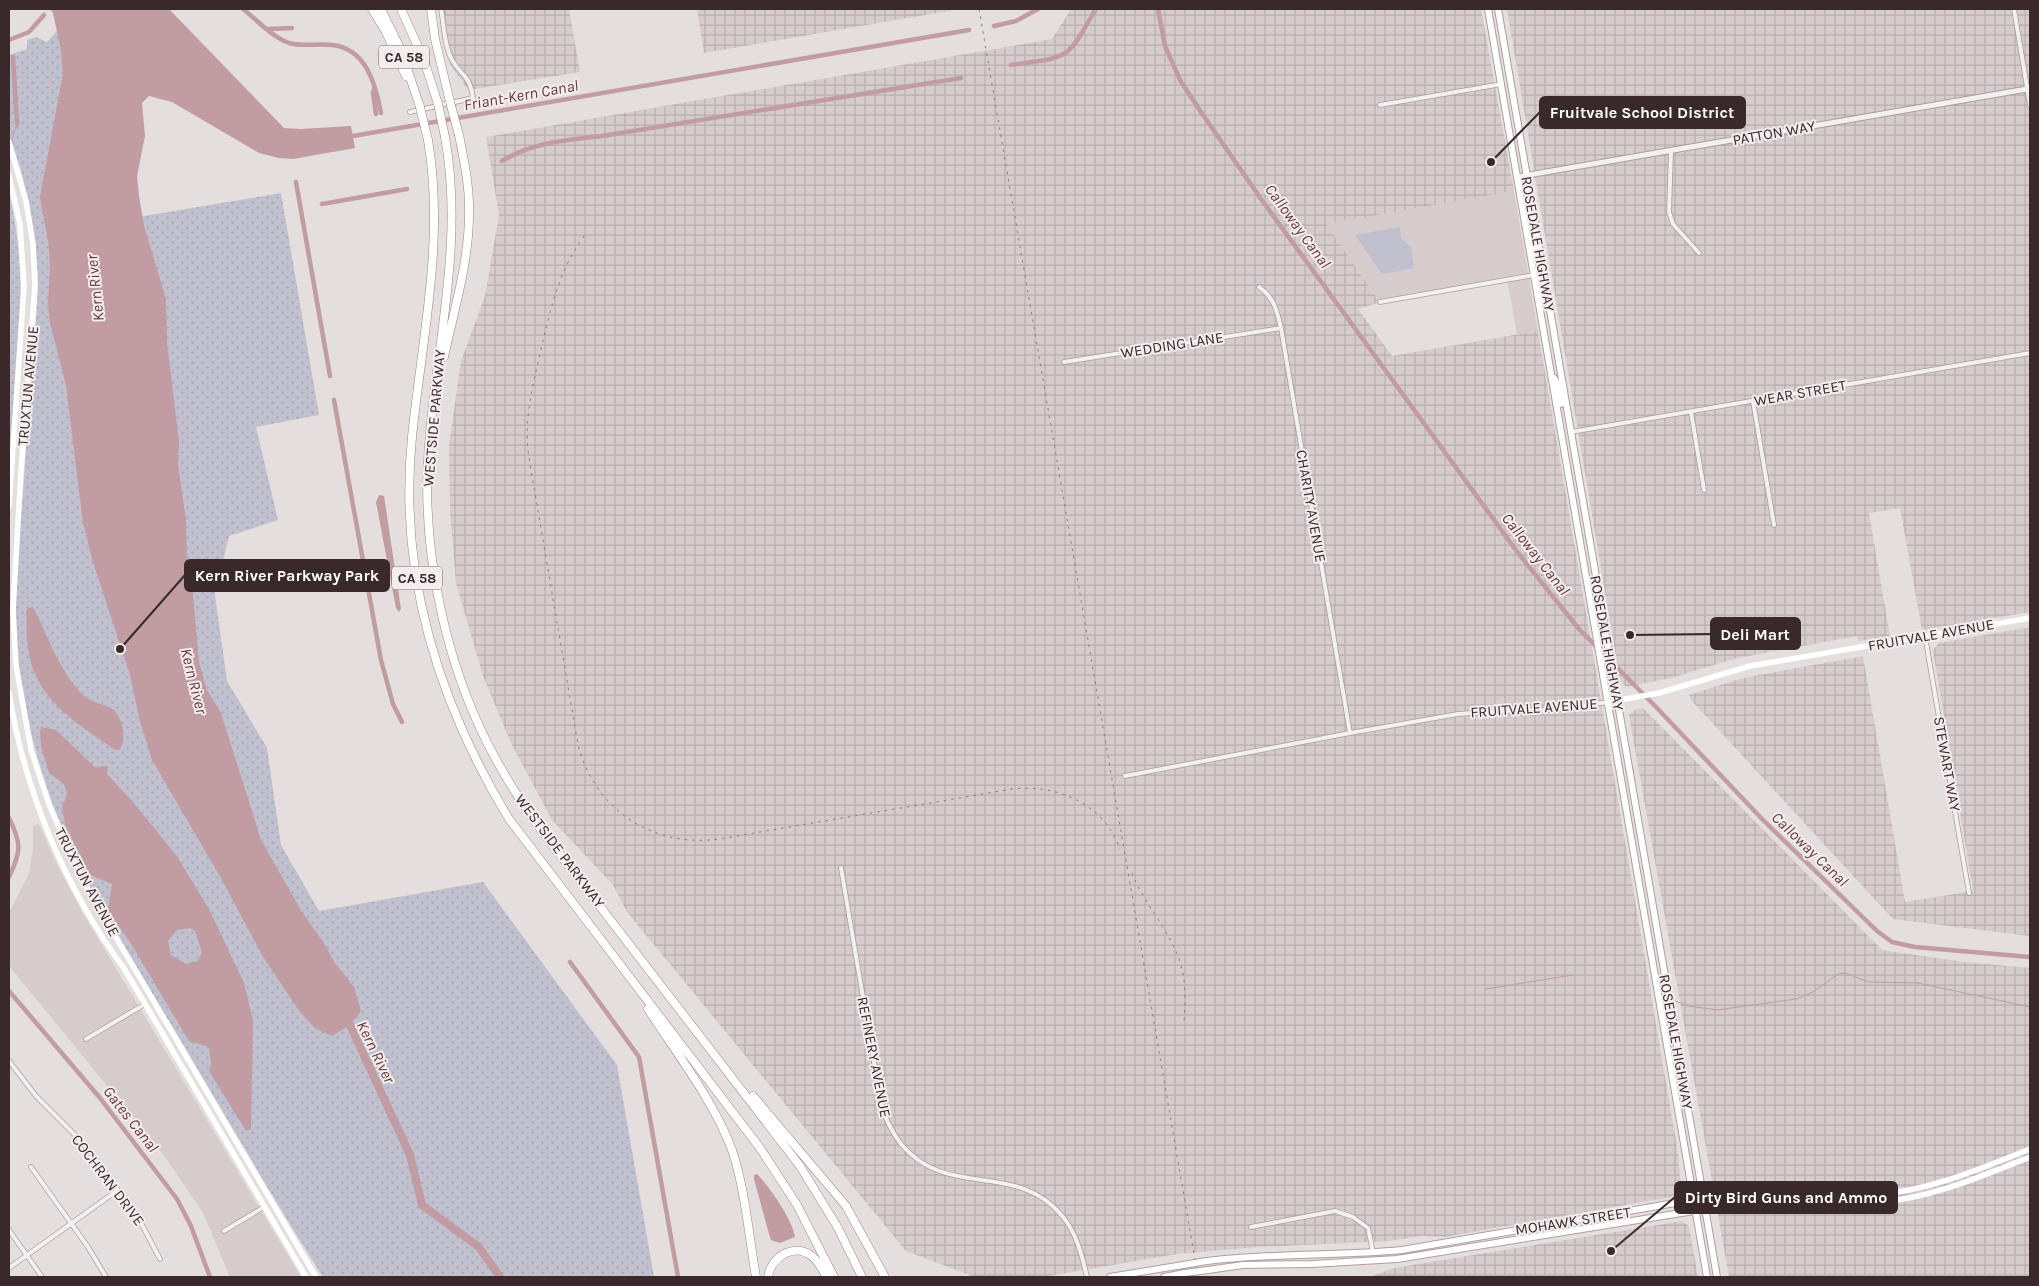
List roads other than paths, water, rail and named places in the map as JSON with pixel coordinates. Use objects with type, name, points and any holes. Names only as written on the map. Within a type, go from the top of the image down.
[{"type":"highway","points":[[372,9],[386,32],[406,76],[413,81]]},
{"type":"highway","name":"WESTSIDE PARKWAY","points":[[381,9],[401,50],[413,81],[428,140],[435,196],[434,253],[412,439],[410,504],[416,573],[434,658],[457,720],[490,788],[530,848],[760,1148],[797,1205],[834,1277]]},
{"type":"highway","name":"WESTSIDE PARKWAY","points":[[401,9],[424,60],[438,104],[451,177],[453,229],[450,276],[428,446],[427,488],[431,550],[442,613],[451,647],[479,725],[497,761],[538,826],[800,1166],[838,1228],[862,1277]]},
{"type":"highway","points":[[431,9],[435,39],[459,135],[468,182],[469,214],[467,248],[434,398]]},
{"type":"highway","points":[[618,963],[710,1105],[726,1135],[735,1160],[756,1277]]},
{"type":"highway","points":[[728,1072],[773,1118],[838,1196],[856,1222],[885,1277]]},
{"type":"highway","points":[[838,1228],[866,1277]]},
{"type":"highway","points":[[768,1277],[775,1260],[783,1254],[794,1251],[814,1258],[827,1277]]},
{"type":"main road","name":"ROSEDALE HIGHWAY","points":[[1488,9],[1707,1277]]},
{"type":"main road","name":"ROSEDALE HIGHWAY","points":[[1498,9],[1717,1277]]},
{"type":"main road","name":"TRUXTUN AVENUE","points":[[9,142],[26,201],[33,244],[35,286],[13,590],[16,665],[20,697],[37,769],[61,835],[83,881],[316,1277]]},
{"type":"main road","name":"TRUXTUN AVENUE","points":[[9,176],[20,231],[24,286],[9,506]]},
{"type":"main road","points":[[1526,227],[1532,233],[1538,266],[1544,278]]},
{"type":"main road","points":[[1534,275],[1540,281],[1547,320],[1553,330]]},
{"type":"main road","points":[[1550,370],[1558,384],[1566,427],[1568,432],[1570,432]]},
{"type":"main road","points":[[1562,438],[1566,438],[1568,441],[1576,490],[1582,498]]},
{"type":"main road","name":"FRUITVALE AVENUE","points":[[1608,702],[1652,694],[1750,666],[2030,618]]},
{"type":"main road","name":"TRUXTUN AVENUE","points":[[9,693],[26,772],[51,840],[83,904],[145,1004],[306,1277]]},
{"type":"main road","points":[[140,978],[145,996],[145,1004],[152,1007],[171,1033]]},
{"type":"main road","name":"MOHAWK STREET","points":[[1110,1277],[1206,1261],[1260,1256],[1373,1253],[1402,1250],[1736,1192],[1765,1190],[1854,1195],[1895,1192],[1939,1183],[2030,1149]]},
{"type":"main road","name":"MOHAWK STREET","points":[[1164,1277],[1243,1265],[1397,1259],[1754,1201],[1883,1202],[1940,1190],[2030,1157]]},
{"type":"main road","points":[[264,1207],[269,1208],[283,1221]]},
{"type":"main road","points":[[1497,1243],[1508,1237],[1531,1233],[1531,1228]]},
{"type":"street","points":[[410,112],[472,98],[470,84],[466,76],[451,59],[441,9]]},
{"type":"street","points":[[2014,9],[2029,88],[2030,105]]},
{"type":"street","points":[[1380,105],[1502,84]]},
{"type":"street","name":"PATTON WAY","points":[[1517,177],[2029,88]]},
{"type":"street","points":[[1671,151],[1669,212],[1673,224],[1699,253]]},
{"type":"street","points":[[1380,302],[1534,275]]},
{"type":"street","name":"CHARITY AVENUE","points":[[1259,287],[1267,293],[1275,304],[1281,328],[1350,733]]},
{"type":"street","name":"WEDDING LANE","points":[[1064,362],[1281,328]]},
{"type":"street","name":"WEAR STREET","points":[[1570,432],[2030,353]]},
{"type":"street","points":[[1753,401],[1774,525]]},
{"type":"street","points":[[1691,412],[1704,490]]},
{"type":"street","name":"STEWART WAY","points":[[1925,636],[1969,893]]},
{"type":"street","name":"FRUITVALE AVENUE","points":[[1125,776],[1350,733],[1468,713],[1553,710],[1608,702]]},
{"type":"street","name":"REFINERY AVENUE","points":[[841,868],[881,1103],[889,1126],[906,1150],[928,1167],[956,1177],[1004,1182],[1022,1187],[1052,1205],[1064,1217],[1072,1230],[1079,1245],[1087,1277]]},
{"type":"street","points":[[86,1039],[145,1004]]},
{"type":"street","name":"COCHRAN DRIVE","points":[[9,1061],[36,1096],[85,1146],[147,1232],[160,1259]]},
{"type":"street","points":[[32,1167],[106,1277]]},
{"type":"street","points":[[9,1268],[118,1190]]},
{"type":"street","points":[[224,1232],[264,1207]]},
{"type":"street","points":[[1251,1227],[1335,1211],[1353,1216],[1368,1228],[1373,1253]]},
{"type":"street","points":[[9,1230],[42,1277]]},
{"type":"water","points":[[50,9],[169,9],[284,128],[301,129],[351,126],[355,148],[293,159],[279,158],[259,153],[172,102],[149,96],[142,103],[145,136],[137,176],[144,226],[166,299],[167,343],[179,442],[178,465],[186,520],[187,563],[192,584],[199,662],[207,690],[221,713],[261,840],[302,912],[324,943],[334,962],[354,987],[361,1011],[350,1025],[332,1036],[315,1028],[300,1012],[263,957],[221,878],[152,760],[140,721],[130,675],[93,562],[83,523],[66,385],[50,323],[48,304],[49,247],[40,197],[63,73],[61,50],[53,13]]},
{"type":"water","points":[[379,495],[384,496],[401,609],[399,612],[396,608],[376,502]]},
{"type":"water","points":[[33,607],[61,664],[74,685],[86,697],[109,707],[118,715],[122,725],[123,737],[119,750],[115,750],[86,730],[59,708],[39,682],[32,665],[27,639],[26,612],[28,608]]},
{"type":"water","points":[[41,727],[56,730],[95,767],[108,766],[107,774],[132,801],[176,855],[209,909],[244,983],[253,1021],[251,1129],[246,1131],[209,1071],[211,1064],[209,1047],[189,1041],[130,942],[108,910],[112,884],[90,875],[65,825],[62,807],[67,794],[64,784],[49,773],[41,746]],"holes":[[[190,928],[195,931],[202,952],[198,961],[186,964],[171,955],[168,941],[177,930]]]},
{"type":"water","points":[[757,1174],[774,1195],[785,1213],[795,1237],[780,1243],[771,1240],[754,1179],[754,1175]]},
{"type":"waterway","points":[[243,9],[271,33],[289,43],[332,45],[353,53],[361,60],[372,80],[381,113]]},
{"type":"waterway","name":"Friant-Kern Canal","points":[[994,26],[1016,21],[1038,9]]},
{"type":"waterway","points":[[1011,65],[1046,60],[1065,53],[1078,39],[1096,9]]},
{"type":"waterway","name":"Calloway Canal","points":[[1158,9],[1165,46],[1180,80],[1201,112],[1261,199],[1518,553],[1579,629],[1763,820],[1877,931],[1892,942],[1915,947],[2030,957]]},
{"type":"waterway","points":[[9,40],[29,32],[44,15]]},
{"type":"waterway","points":[[269,29],[292,28]]},
{"type":"waterway","name":"Friant-Kern Canal","points":[[347,137],[969,30]]},
{"type":"waterway","name":"Gates Canal","points":[[13,57],[17,124]]},
{"type":"waterway","points":[[502,161],[526,150],[550,143],[961,78]]},
{"type":"waterway","points":[[374,89],[376,114]]},
{"type":"waterway","name":"Gates Canal","points":[[11,142],[17,124]]},
{"type":"waterway","points":[[296,182],[330,376]]},
{"type":"waterway","points":[[322,204],[407,189]]},
{"type":"waterway","points":[[334,400],[381,660],[393,704],[402,722]]},
{"type":"waterway","name":"Gates Canal","points":[[9,818],[18,842],[18,854],[9,877]]},
{"type":"waterway","points":[[570,962],[639,1057],[678,1277]]},
{"type":"waterway","points":[[1675,1001],[1689,1006],[1717,1010],[1796,999],[1813,992],[1838,974],[1845,973],[1869,982],[1918,983],[2030,1007]]},
{"type":"waterway","points":[[1486,989],[1573,975]]},
{"type":"waterway","name":"Gates Canal","points":[[9,991],[100,1098],[177,1199],[191,1226],[210,1277]]},
{"type":"waterway","name":"Kern River","points":[[344,1019],[350,1025],[410,1155],[422,1205],[479,1247],[500,1277]]},
{"type":"railway","points":[[979,9],[1198,1277]]},
{"type":"railway","points":[[584,236],[568,262],[548,319],[530,403],[527,444],[578,745],[586,768],[598,788],[613,806],[630,820],[650,830],[672,837],[695,840],[719,839],[1012,789],[1029,788],[1062,794],[1077,800],[1091,809],[1113,833],[1120,849]]},
{"type":"railway","points":[[1132,873],[1136,883],[1171,941],[1181,964],[1185,989],[1184,1022]]},
{"type":"place","name":"Fruitvale School District","points":[[1491,162]]},
{"type":"place","name":"Deli Mart","points":[[1630,635]]},
{"type":"place","name":"Kern River Parkway Park","points":[[120,649]]},
{"type":"place","name":"Dirty Bird Guns and Ammo","points":[[1611,1251]]}]
